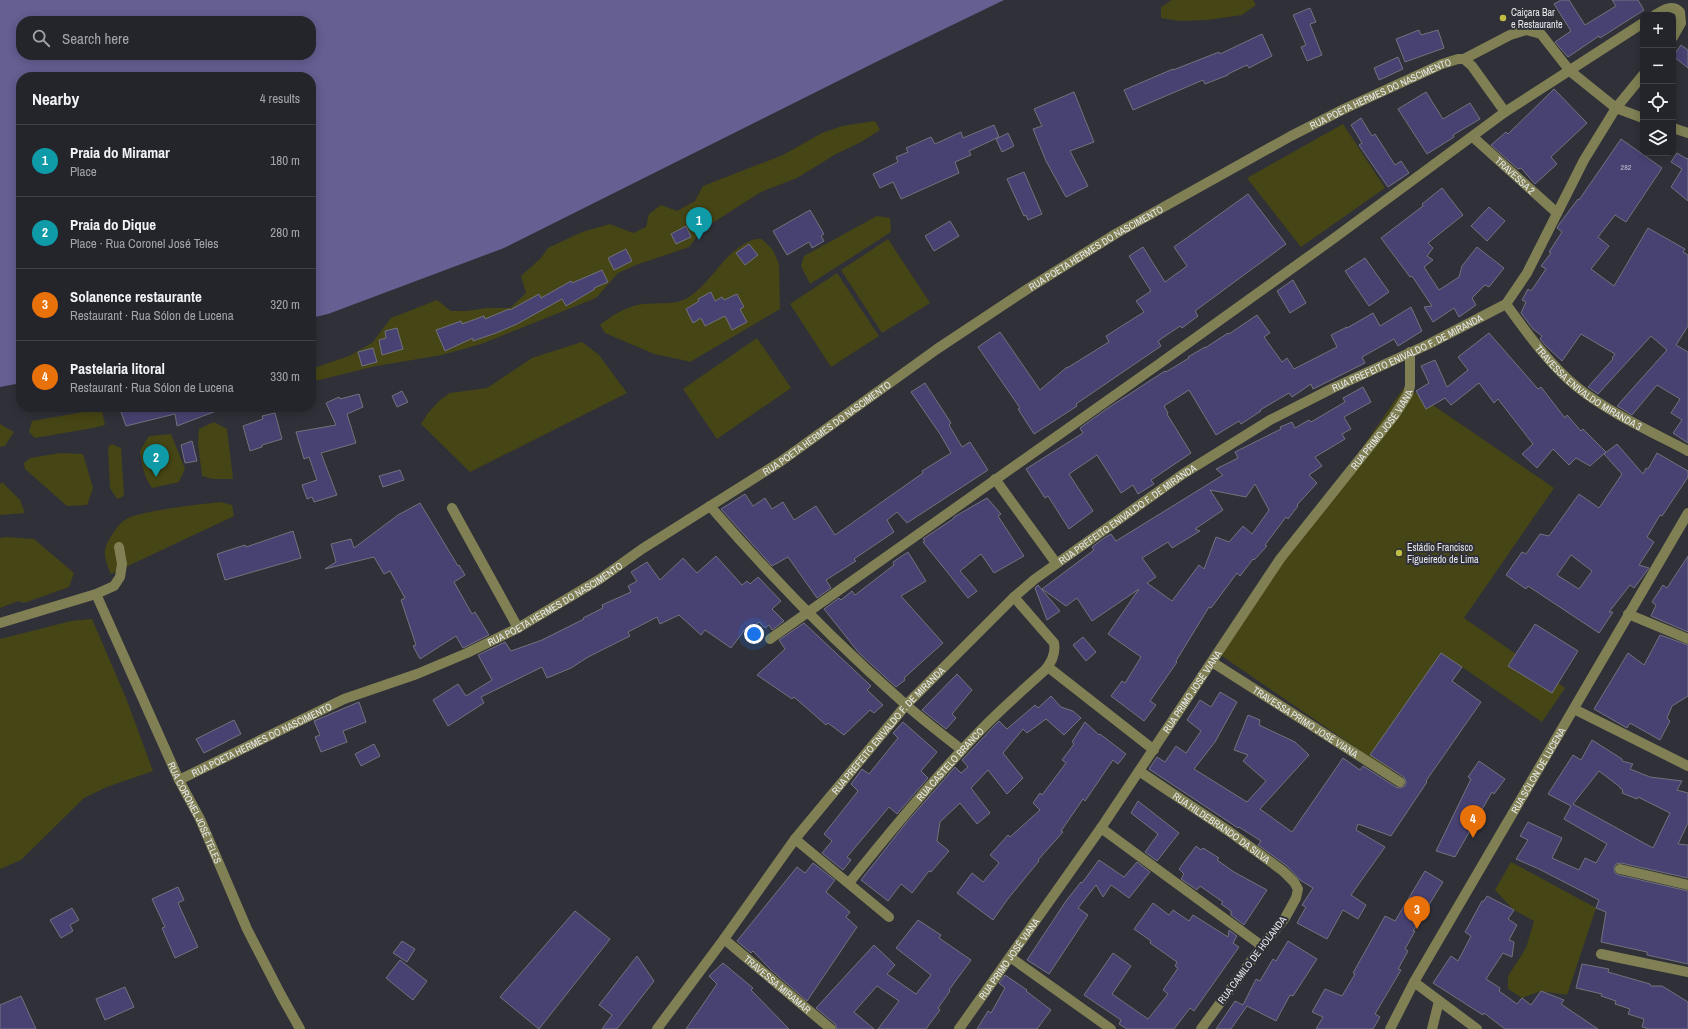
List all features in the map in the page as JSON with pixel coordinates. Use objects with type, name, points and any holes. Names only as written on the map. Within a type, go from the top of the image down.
[{"type":"street","points":[[1661,12],[1668,8],[1678,10],[1681,15],[1681,23],[1676,32]]},
{"type":"street","points":[[770,639],[1159,364],[1473,137],[1505,112],[1640,25]]},
{"type":"street","name":"RUA POETA HERMES DO NASCIMENTO","points":[[179,780],[344,699],[417,674],[467,653],[518,628],[600,579],[642,549],[786,458],[943,344],[1028,288],[1117,233],[1291,136],[1344,109],[1442,64],[1458,59],[1464,59],[1510,35],[1526,30],[1541,34],[1570,71],[1616,108],[1640,117]]},
{"type":"street","points":[[1464,59],[1472,66],[1505,112]]},
{"type":"street","name":"RUA PREFEITO ENIVALDO F. DE MIRANDA","points":[[657,1029],[795,840],[906,705],[1014,597],[1035,579],[1183,474],[1270,420],[1506,304],[1527,273],[1584,160],[1616,108],[1640,79]]},
{"type":"street","points":[[1676,129],[1688,133]]},
{"type":"street","name":"TRAVESSA 2","points":[[1473,137],[1557,213]]},
{"type":"street","name":"TRAVESSA ENIVALDO MIRANDA 3","points":[[1506,304],[1556,367],[1577,386],[1596,401],[1688,451]]},
{"type":"street","name":"RUA PRIMO JOSÉ VIANA","points":[[959,1029],[1101,828],[1280,559],[1394,416],[1408,394],[1410,386],[1410,352]]},
{"type":"street","points":[[995,479],[1056,563]]},
{"type":"street","points":[[710,506],[753,557],[807,612],[906,705],[962,750]]},
{"type":"street","points":[[452,508],[518,628]]},
{"type":"street","name":"RUA SÓLON DE LUCENA","points":[[1390,1029],[1414,982],[1688,513]]},
{"type":"street","points":[[0,623],[96,594],[114,586],[120,577],[122,564],[119,547]]},
{"type":"street","name":"RUA CORONEL JOSÉ TELES","points":[[96,594],[179,780],[200,819],[247,929],[300,1029]]},
{"type":"street","name":"RUA CASTELO BRANCO","points":[[849,883],[902,818],[962,750],[1048,667],[1056,650],[1051,638],[1014,597]]},
{"type":"street","points":[[1628,614],[1688,639]]},
{"type":"street","name":"TRAVESSA PRIMO JOSÉ VIANA","points":[[1212,662],[1400,782]]},
{"type":"street","points":[[1048,667],[1154,750]]},
{"type":"street","points":[[1574,709],[1688,766]]},
{"type":"street","name":"RUA HILDEBRANDO DA SILVA","points":[[1139,771],[1254,849],[1291,878],[1298,889]]},
{"type":"street","points":[[1101,828],[1262,946]]},
{"type":"street","points":[[795,840],[889,917]]},
{"type":"street","points":[[1620,869],[1688,884]]},
{"type":"street","name":"RUA CAMILO DE HOLANDA","points":[[1201,1029],[1262,946],[1285,918],[1296,898],[1298,889]]},
{"type":"street","name":"TRAVESSA MIRAMAR","points":[[724,939],[831,1029]]},
{"type":"street","points":[[1601,954],[1688,972]]},
{"type":"street","points":[[1010,957],[1111,1029]]},
{"type":"street","points":[[1414,982],[1477,1029]]},
{"type":"street","points":[[1432,1029],[1439,1001]]},
{"type":"shaded area","points":[[0,0],[1004,0],[878,61],[504,248],[328,314],[316,317],[316,72],[16,72],[16,384],[0,387]]},
{"type":"shaded area","points":[[1172,0],[1253,0],[1256,5],[1242,15],[1208,20],[1180,21],[1161,18],[1161,7]]},
{"type":"shaded area","points":[[875,121],[880,130],[861,142],[836,154],[797,178],[761,192],[703,229],[689,247],[636,265],[618,273],[596,298],[481,344],[442,355],[376,366],[316,381],[316,367],[349,356],[372,343],[391,318],[437,300],[451,311],[510,308],[526,293],[521,276],[541,258],[548,248],[582,232],[610,224],[633,233],[646,227],[649,214],[661,205],[677,211],[695,201],[703,186],[783,155],[822,133],[842,126]]},
{"type":"shaded area","points":[[1343,124],[1385,188],[1301,247],[1247,178]]},
{"type":"shaded area","points":[[877,216],[890,218],[891,232],[810,284],[801,266],[804,256]]},
{"type":"shaded area","points":[[762,239],[773,250],[779,264],[780,309],[690,362],[654,354],[605,333],[600,325],[609,318],[633,306],[671,303],[689,297],[705,283],[733,252],[751,240]]},
{"type":"shaded area","points":[[888,239],[930,303],[882,333],[841,270]]},
{"type":"shaded area","points":[[837,273],[879,336],[831,367],[790,304]]},
{"type":"shaded area","points":[[757,338],[791,388],[717,439],[683,389]]},
{"type":"shaded area","points":[[582,342],[599,355],[627,393],[470,472],[421,424],[428,413],[440,400],[450,393],[487,388],[532,358]]},
{"type":"shaded area","name":"Estádio Francisco Figueiredo de Lima","points":[[1405,386],[1554,488],[1464,618],[1565,688],[1542,722],[1462,667],[1390,771],[1219,654]]},
{"type":"shaded area","points":[[83,412],[102,412],[105,425],[35,438],[29,432],[32,421]]},
{"type":"shaded area","points":[[214,422],[227,429],[233,479],[213,479],[202,476],[198,443],[199,429]]},
{"type":"shaded area","points":[[0,424],[14,432],[5,446],[0,447]]},
{"type":"shaded area","points":[[171,434],[185,469],[179,482],[152,488],[145,475],[140,451],[149,436]]},
{"type":"shaded area","points":[[112,444],[121,448],[124,496],[117,499],[110,488],[108,447]]},
{"type":"shaded area","points":[[60,453],[83,454],[93,488],[87,505],[67,506],[25,469],[24,463],[30,458]]},
{"type":"shaded area","points":[[2,482],[20,500],[25,513],[0,515],[0,485]]},
{"type":"shaded area","points":[[221,502],[232,505],[234,516],[111,574],[106,559],[105,550],[116,529],[125,520],[155,511]]},
{"type":"shaded area","points":[[0,538],[34,539],[74,573],[69,587],[24,603],[18,601],[0,608]]},
{"type":"shaded area","points":[[92,619],[126,698],[153,771],[107,787],[84,798],[21,860],[0,869],[0,639],[71,621]]},
{"type":"shaded area","points":[[1511,862],[1596,908],[1567,995],[1541,991],[1522,998],[1508,989],[1508,976],[1526,948],[1534,921],[1514,910],[1495,890]]},
{"type":"building","points":[[1561,0],[1569,0],[1585,25],[1616,6],[1612,0],[1638,0],[1644,10],[1600,38],[1599,36],[1568,57],[1555,42],[1571,31],[1554,4]]},
{"type":"building","points":[[1310,8],[1316,22],[1310,24],[1322,55],[1307,61],[1301,47],[1306,45],[1293,15]]},
{"type":"building","points":[[1419,30],[1421,35],[1438,30],[1444,48],[1405,62],[1396,39]]},
{"type":"building","points":[[1262,34],[1272,56],[1249,68],[1247,65],[1228,75],[1205,84],[1203,80],[1133,110],[1124,90],[1173,69],[1219,52],[1220,54]]},
{"type":"building","points":[[1681,45],[1688,50],[1688,68],[1676,58],[1676,52]]},
{"type":"building","points":[[1398,57],[1403,69],[1379,80],[1374,68]]},
{"type":"building","points":[[1554,89],[1587,123],[1551,157],[1557,164],[1535,184],[1521,168],[1518,169],[1491,145],[1506,132],[1508,134]]},
{"type":"building","points":[[1074,92],[1094,142],[1070,151],[1088,186],[1066,197],[1046,161],[1033,129],[1042,126],[1034,109]]},
{"type":"building","points":[[1426,92],[1443,119],[1470,103],[1480,119],[1453,135],[1454,137],[1427,154],[1398,109]]},
{"type":"building","points":[[1361,118],[1372,136],[1375,134],[1395,165],[1401,161],[1409,173],[1388,187],[1359,145],[1362,143],[1351,125]]},
{"type":"building","points":[[994,125],[999,137],[969,151],[971,155],[955,162],[959,173],[901,199],[893,182],[880,188],[873,174],[898,162],[896,157],[908,152],[906,148],[931,137],[935,144],[961,132],[963,138]]},
{"type":"building","points":[[1008,133],[1014,146],[1002,152],[996,139]]},
{"type":"building","points":[[1621,139],[1640,152],[1640,156],[1645,156],[1662,168],[1626,222],[1615,215],[1598,237],[1609,246],[1591,269],[1614,286],[1648,228],[1685,249],[1683,252],[1688,255],[1688,326],[1676,345],[1688,352],[1688,443],[1673,433],[1682,420],[1671,413],[1680,399],[1657,385],[1632,415],[1617,406],[1667,350],[1651,336],[1598,394],[1588,387],[1613,359],[1612,358],[1615,354],[1581,334],[1562,361],[1540,339],[1542,336],[1533,329],[1521,313],[1526,302],[1522,300],[1528,289],[1531,291],[1546,269],[1541,266],[1551,253],[1549,252],[1562,232],[1557,228],[1578,199],[1579,200]]},
{"type":"building","points":[[1677,153],[1687,159],[1688,158],[1688,201],[1671,187],[1682,169],[1671,162]]},
{"type":"building","points":[[1024,172],[1042,214],[1028,220],[1026,215],[1024,216],[1007,179]]},
{"type":"building","points":[[1442,188],[1463,215],[1428,243],[1433,248],[1427,256],[1433,260],[1424,267],[1439,290],[1459,277],[1462,266],[1477,247],[1504,268],[1489,287],[1485,285],[1472,298],[1476,305],[1459,317],[1454,308],[1433,322],[1424,307],[1432,306],[1412,276],[1410,277],[1381,238],[1423,206],[1422,204]]},
{"type":"building","points":[[1248,194],[1286,244],[1195,311],[1198,316],[1182,328],[1180,326],[1158,341],[1161,346],[1076,404],[1077,406],[1034,434],[1018,409],[1020,408],[978,347],[1000,332],[1040,390],[1067,367],[1109,342],[1106,336],[1144,312],[1136,301],[1151,291],[1129,256],[1143,247],[1165,282],[1187,266],[1174,247]]},
{"type":"building","points":[[1489,207],[1505,221],[1487,241],[1471,226]]},
{"type":"building","points":[[810,210],[824,234],[821,236],[824,241],[812,248],[809,242],[787,255],[773,231]]},
{"type":"building","points":[[950,221],[959,236],[934,251],[925,236]]},
{"type":"building","points":[[686,226],[691,237],[676,244],[671,234]]},
{"type":"building","points":[[749,244],[758,255],[745,265],[736,253]]},
{"type":"building","points":[[626,249],[632,261],[614,270],[608,258]]},
{"type":"building","points":[[1365,258],[1389,292],[1369,306],[1345,271]]},
{"type":"building","points":[[602,270],[608,282],[594,288],[595,289],[566,306],[562,299],[517,324],[473,341],[473,338],[445,351],[436,330],[461,321],[462,324],[484,316],[485,319],[509,309],[510,310],[539,294],[541,298],[571,281],[572,283]]},
{"type":"building","points":[[1293,280],[1306,303],[1290,313],[1277,291]]},
{"type":"building","points":[[711,292],[715,301],[722,297],[724,300],[737,294],[744,307],[740,309],[747,322],[732,330],[725,316],[705,326],[701,318],[693,323],[686,309],[699,301],[698,299]]},
{"type":"building","points":[[1411,307],[1422,331],[1398,346],[1394,339],[1362,357],[1365,363],[1313,389],[1311,384],[1292,397],[1289,393],[1260,410],[1261,411],[1241,424],[1239,421],[1216,435],[1189,390],[1164,406],[1168,413],[1167,414],[1191,453],[1151,480],[1154,484],[1138,494],[1133,485],[1121,493],[1097,455],[1069,474],[1093,511],[1069,529],[1048,496],[1045,498],[1026,469],[1083,433],[1080,428],[1108,408],[1165,371],[1166,372],[1228,333],[1229,334],[1257,315],[1270,333],[1264,337],[1282,362],[1287,358],[1294,369],[1337,347],[1331,335],[1347,328],[1373,313],[1380,326]]},
{"type":"building","points":[[397,328],[403,349],[382,355],[379,340],[386,338],[385,331]]},
{"type":"building","points":[[1489,333],[1538,389],[1541,387],[1565,418],[1567,415],[1581,431],[1583,429],[1606,452],[1590,466],[1576,458],[1569,465],[1553,449],[1537,468],[1522,454],[1533,444],[1498,399],[1494,403],[1479,383],[1451,405],[1445,398],[1426,409],[1416,391],[1429,383],[1421,366],[1435,360],[1447,387],[1468,370],[1458,357]]},
{"type":"building","points":[[373,348],[377,362],[362,366],[358,352]]},
{"type":"building","points":[[925,383],[951,423],[949,425],[962,447],[970,442],[988,470],[907,523],[897,512],[887,520],[894,532],[854,559],[856,561],[826,580],[831,588],[817,598],[788,557],[772,566],[721,509],[745,494],[753,506],[765,498],[772,509],[783,502],[794,520],[816,506],[835,535],[923,473],[922,471],[951,453],[940,434],[911,392]]},
{"type":"building","points":[[1363,387],[1371,402],[1344,417],[1351,429],[1342,434],[1345,439],[1315,457],[1322,466],[1309,475],[1317,483],[1297,505],[1298,506],[1288,519],[1286,517],[1265,545],[1267,546],[1254,560],[1253,559],[1240,576],[1237,573],[1211,608],[1209,607],[1176,661],[1177,662],[1150,701],[1156,705],[1144,721],[1111,696],[1122,681],[1125,683],[1141,657],[1108,634],[1139,589],[1092,621],[1077,598],[1066,606],[1042,589],[1094,550],[1092,547],[1104,538],[1111,534],[1116,541],[1223,475],[1216,469],[1238,458],[1235,452],[1292,422],[1295,428],[1309,420],[1311,422],[1345,402],[1343,398]],"holes":[[[1255,484],[1269,510],[1252,534],[1243,526],[1229,542],[1216,537],[1204,569],[1199,565],[1172,601],[1147,583],[1156,577],[1142,558],[1168,542],[1172,548],[1200,531],[1195,529],[1223,510],[1210,490],[1246,497]]]},
{"type":"building","points":[[402,391],[408,402],[397,407],[392,396]]},
{"type":"building","points":[[359,394],[363,407],[347,414],[356,443],[321,453],[337,495],[314,502],[312,497],[307,499],[302,485],[317,480],[309,457],[304,459],[296,432],[336,425],[326,403],[339,397],[340,399]]},
{"type":"building","points":[[121,412],[214,412],[177,426],[175,414],[126,426]]},
{"type":"building","points":[[275,413],[282,439],[262,445],[262,447],[250,451],[243,426],[263,419],[262,416]]},
{"type":"building","points":[[192,441],[197,461],[185,463],[181,445]]},
{"type":"building","points":[[1617,444],[1643,474],[1646,468],[1648,469],[1657,453],[1688,471],[1688,477],[1662,516],[1660,515],[1647,537],[1654,542],[1639,565],[1649,568],[1634,588],[1630,585],[1609,612],[1613,612],[1599,633],[1528,586],[1526,589],[1506,575],[1522,552],[1526,554],[1540,534],[1549,536],[1579,494],[1599,508],[1622,474],[1604,454]],"holes":[[[1571,555],[1592,571],[1579,589],[1557,575]]]},
{"type":"building","points":[[400,470],[404,480],[383,487],[379,476]]},
{"type":"building","points":[[987,498],[1001,514],[998,516],[1024,556],[994,573],[981,554],[960,571],[977,591],[968,598],[923,542],[925,541],[923,539],[954,517]]},
{"type":"building","points":[[420,503],[465,575],[454,582],[472,614],[475,612],[489,635],[463,648],[456,636],[420,659],[413,646],[416,645],[401,600],[405,598],[390,571],[384,574],[374,557],[325,569],[336,562],[331,544],[351,539],[354,548],[398,515]]},
{"type":"building","points":[[293,531],[301,558],[225,580],[217,554],[245,545],[246,547]]},
{"type":"building","points":[[908,552],[926,581],[901,596],[943,643],[896,687],[859,653],[824,609],[839,598],[841,600],[852,591],[855,595],[894,565],[893,562]]},
{"type":"building","points":[[716,556],[742,585],[747,581],[750,584],[758,577],[781,601],[772,609],[784,621],[772,630],[769,625],[765,628],[759,622],[748,631],[746,628],[731,648],[705,630],[701,635],[679,615],[660,624],[657,617],[628,632],[630,636],[588,657],[571,668],[547,678],[542,667],[481,697],[484,703],[448,726],[433,700],[458,684],[466,696],[492,680],[478,655],[505,642],[511,651],[542,640],[603,608],[602,605],[631,592],[628,586],[637,581],[631,572],[647,562],[660,580],[683,558],[697,573]]},
{"type":"building","points":[[1688,556],[1688,632],[1651,616],[1656,605],[1652,602],[1663,585],[1667,588]]},
{"type":"building","points":[[1038,585],[1060,611],[1047,620],[1035,588]]},
{"type":"building","points":[[804,623],[871,686],[867,690],[883,705],[874,713],[870,710],[844,735],[828,723],[826,725],[794,697],[792,699],[757,675],[785,649],[779,640]]},
{"type":"building","points":[[1535,624],[1578,651],[1552,693],[1508,666]]},
{"type":"building","points":[[1660,635],[1688,645],[1688,696],[1672,706],[1667,718],[1670,721],[1660,740],[1630,723],[1627,728],[1594,709],[1628,653],[1644,665]]},
{"type":"building","points":[[1083,637],[1096,652],[1086,661],[1073,645]]},
{"type":"building","points":[[1441,653],[1462,667],[1452,681],[1481,702],[1426,781],[1427,782],[1391,836],[1358,824],[1356,830],[1385,847],[1351,895],[1366,905],[1358,919],[1343,910],[1327,939],[1297,923],[1306,907],[1302,905],[1313,888],[1300,880],[1287,866],[1258,845],[1261,841],[1239,827],[1238,828],[1149,769],[1157,757],[1165,762],[1176,746],[1186,753],[1201,731],[1187,720],[1200,700],[1211,707],[1220,692],[1237,702],[1215,742],[1194,769],[1247,802],[1266,781],[1243,761],[1248,755],[1234,750],[1248,715],[1260,720],[1259,725],[1295,742],[1309,755],[1260,809],[1292,832],[1343,758],[1360,770],[1363,766],[1396,787],[1400,788],[1405,786],[1406,782],[1404,777],[1370,755]]},
{"type":"building","points":[[957,674],[972,690],[952,714],[956,718],[946,729],[922,710]]},
{"type":"building","points":[[1051,696],[1061,707],[1073,711],[1081,718],[1064,735],[1046,719],[1027,733],[1023,729],[1003,753],[1023,778],[1007,794],[988,770],[971,788],[990,813],[977,824],[960,803],[940,822],[937,841],[949,851],[931,872],[929,871],[912,893],[901,884],[888,901],[861,880],[906,823],[955,767],[961,773],[968,767],[962,760],[999,721],[1007,729],[1035,705],[1038,708]]},
{"type":"building","points":[[359,702],[366,722],[343,731],[347,742],[321,752],[315,737],[320,735],[314,721]]},
{"type":"building","points":[[234,720],[241,734],[204,753],[196,739]]},
{"type":"building","points":[[903,722],[937,752],[921,771],[928,778],[897,814],[889,807],[847,857],[851,860],[843,870],[822,853],[832,841],[824,834],[858,791],[851,784],[862,769],[869,774],[898,738],[893,733]]},
{"type":"building","points":[[1085,722],[1099,735],[1100,734],[1126,754],[1118,764],[1113,760],[1085,801],[1083,799],[1061,831],[1063,832],[1038,860],[1039,861],[1007,900],[993,920],[957,893],[972,873],[983,882],[999,863],[990,855],[1008,835],[1010,837],[1040,810],[1033,803],[1040,793],[1042,795],[1066,763],[1062,760],[1074,744],[1072,742]]},
{"type":"building","points":[[1592,740],[1622,759],[1622,761],[1633,764],[1630,769],[1650,777],[1682,781],[1677,790],[1688,793],[1688,823],[1678,844],[1688,845],[1688,878],[1621,863],[1616,864],[1614,868],[1615,873],[1619,875],[1688,891],[1688,964],[1647,955],[1647,952],[1601,942],[1606,912],[1596,908],[1599,900],[1539,869],[1516,859],[1528,840],[1520,836],[1528,822],[1562,838],[1552,858],[1579,870],[1585,858],[1596,863],[1607,844],[1564,819],[1571,806],[1548,794],[1573,755],[1581,760]],"holes":[[[1599,771],[1623,790],[1622,793],[1637,799],[1638,797],[1670,813],[1653,848],[1573,804]]]},
{"type":"building","points":[[374,744],[380,756],[361,766],[355,754]]},
{"type":"building","points":[[1479,761],[1505,779],[1494,794],[1492,792],[1455,857],[1436,851],[1471,779],[1468,777]]},
{"type":"building","points":[[1138,801],[1179,833],[1157,861],[1145,852],[1158,834],[1131,813]]},
{"type":"building","points":[[1196,846],[1201,850],[1203,848],[1219,858],[1217,860],[1234,872],[1267,890],[1244,925],[1231,915],[1231,911],[1221,904],[1223,902],[1200,886],[1197,890],[1181,879],[1184,874],[1179,869]]},
{"type":"building","points":[[1099,860],[1124,877],[1137,862],[1150,872],[1129,898],[1111,885],[1103,897],[1096,885],[1078,908],[1088,915],[1049,974],[1027,960],[1066,901]]},
{"type":"building","points":[[813,863],[835,880],[826,892],[850,912],[846,917],[857,927],[807,1001],[771,970],[753,951],[751,953],[737,941],[797,867],[805,873]]},
{"type":"building","points":[[1425,871],[1443,882],[1413,931],[1415,931],[1405,949],[1408,951],[1398,969],[1401,970],[1375,1014],[1380,1017],[1373,1029],[1316,1029],[1323,1017],[1312,1012],[1325,989],[1342,996],[1355,974],[1353,973],[1385,916],[1395,921]]},
{"type":"building","points":[[178,887],[184,900],[178,903],[198,947],[175,958],[162,928],[165,927],[152,899]]},
{"type":"building","points":[[1487,896],[1514,910],[1508,919],[1517,925],[1509,940],[1514,942],[1512,957],[1503,953],[1486,979],[1500,988],[1499,991],[1517,1004],[1522,998],[1531,1005],[1541,991],[1564,1000],[1561,1004],[1598,1029],[1505,1029],[1484,1013],[1483,1015],[1433,983],[1451,956],[1458,961],[1471,936],[1465,932],[1482,901],[1484,901]]},
{"type":"building","points":[[1153,903],[1169,915],[1173,910],[1189,921],[1193,915],[1228,937],[1229,930],[1237,936],[1233,943],[1239,947],[1194,1011],[1190,1008],[1174,1029],[1127,1029],[1119,1024],[1121,1020],[1084,995],[1113,953],[1131,966],[1112,994],[1148,1019],[1168,994],[1163,990],[1178,968],[1175,966],[1177,962],[1150,943],[1151,941],[1134,929]]},
{"type":"building","points":[[72,908],[79,920],[70,925],[73,931],[61,938],[50,920]]},
{"type":"building","points":[[575,911],[610,939],[539,1029],[500,997]]},
{"type":"building","points":[[918,920],[941,935],[939,938],[971,960],[949,990],[950,991],[938,1008],[940,1010],[926,1029],[878,1029],[899,1001],[877,986],[854,1012],[874,1029],[837,1029],[835,1024],[816,1008],[874,945],[895,965],[887,974],[916,994],[931,975],[896,948]]},
{"type":"building","points":[[402,941],[415,949],[407,962],[393,953]]},
{"type":"building","points":[[1288,941],[1317,959],[1293,996],[1290,995],[1276,1021],[1247,1006],[1231,1029],[1216,1029],[1235,1001],[1243,1005],[1256,979],[1260,981],[1273,959],[1276,961]]},
{"type":"building","points":[[637,956],[654,981],[617,1029],[602,1029],[612,1015],[599,1005]]},
{"type":"building","points":[[400,960],[427,981],[413,1000],[386,978]]},
{"type":"building","points":[[723,963],[753,988],[751,990],[789,1029],[686,1029],[717,984],[709,976]]},
{"type":"building","points":[[1582,964],[1609,969],[1608,972],[1650,984],[1651,986],[1662,986],[1688,1002],[1688,1029],[1649,1029],[1642,1027],[1644,1019],[1628,1014],[1630,1009],[1615,1004],[1616,1001],[1601,996],[1602,994],[1576,988]]},
{"type":"building","points":[[1005,975],[1027,990],[1026,991],[1051,1010],[1037,1029],[977,1029],[988,1011],[991,1013],[1005,988],[999,983]]},
{"type":"building","points":[[125,987],[134,1007],[105,1020],[96,999]]},
{"type":"building","points":[[21,996],[36,1029],[0,1029],[0,1005]]},
{"type":"place","name":"Caiçara Bar e Restaurante","points":[[1503,18]]},
{"type":"place","name":"Praia do Miramar","points":[[699,240]]},
{"type":"place","name":"Praia do Dique","points":[[156,477]]},
{"type":"place","name":"Estádio Francisco Figueiredo de Lima","points":[[1399,553]]},
{"type":"place","name":"Pastelaria litoral","points":[[1473,838]]},
{"type":"place","name":"Solanence restaurante","points":[[1417,929]]}]
